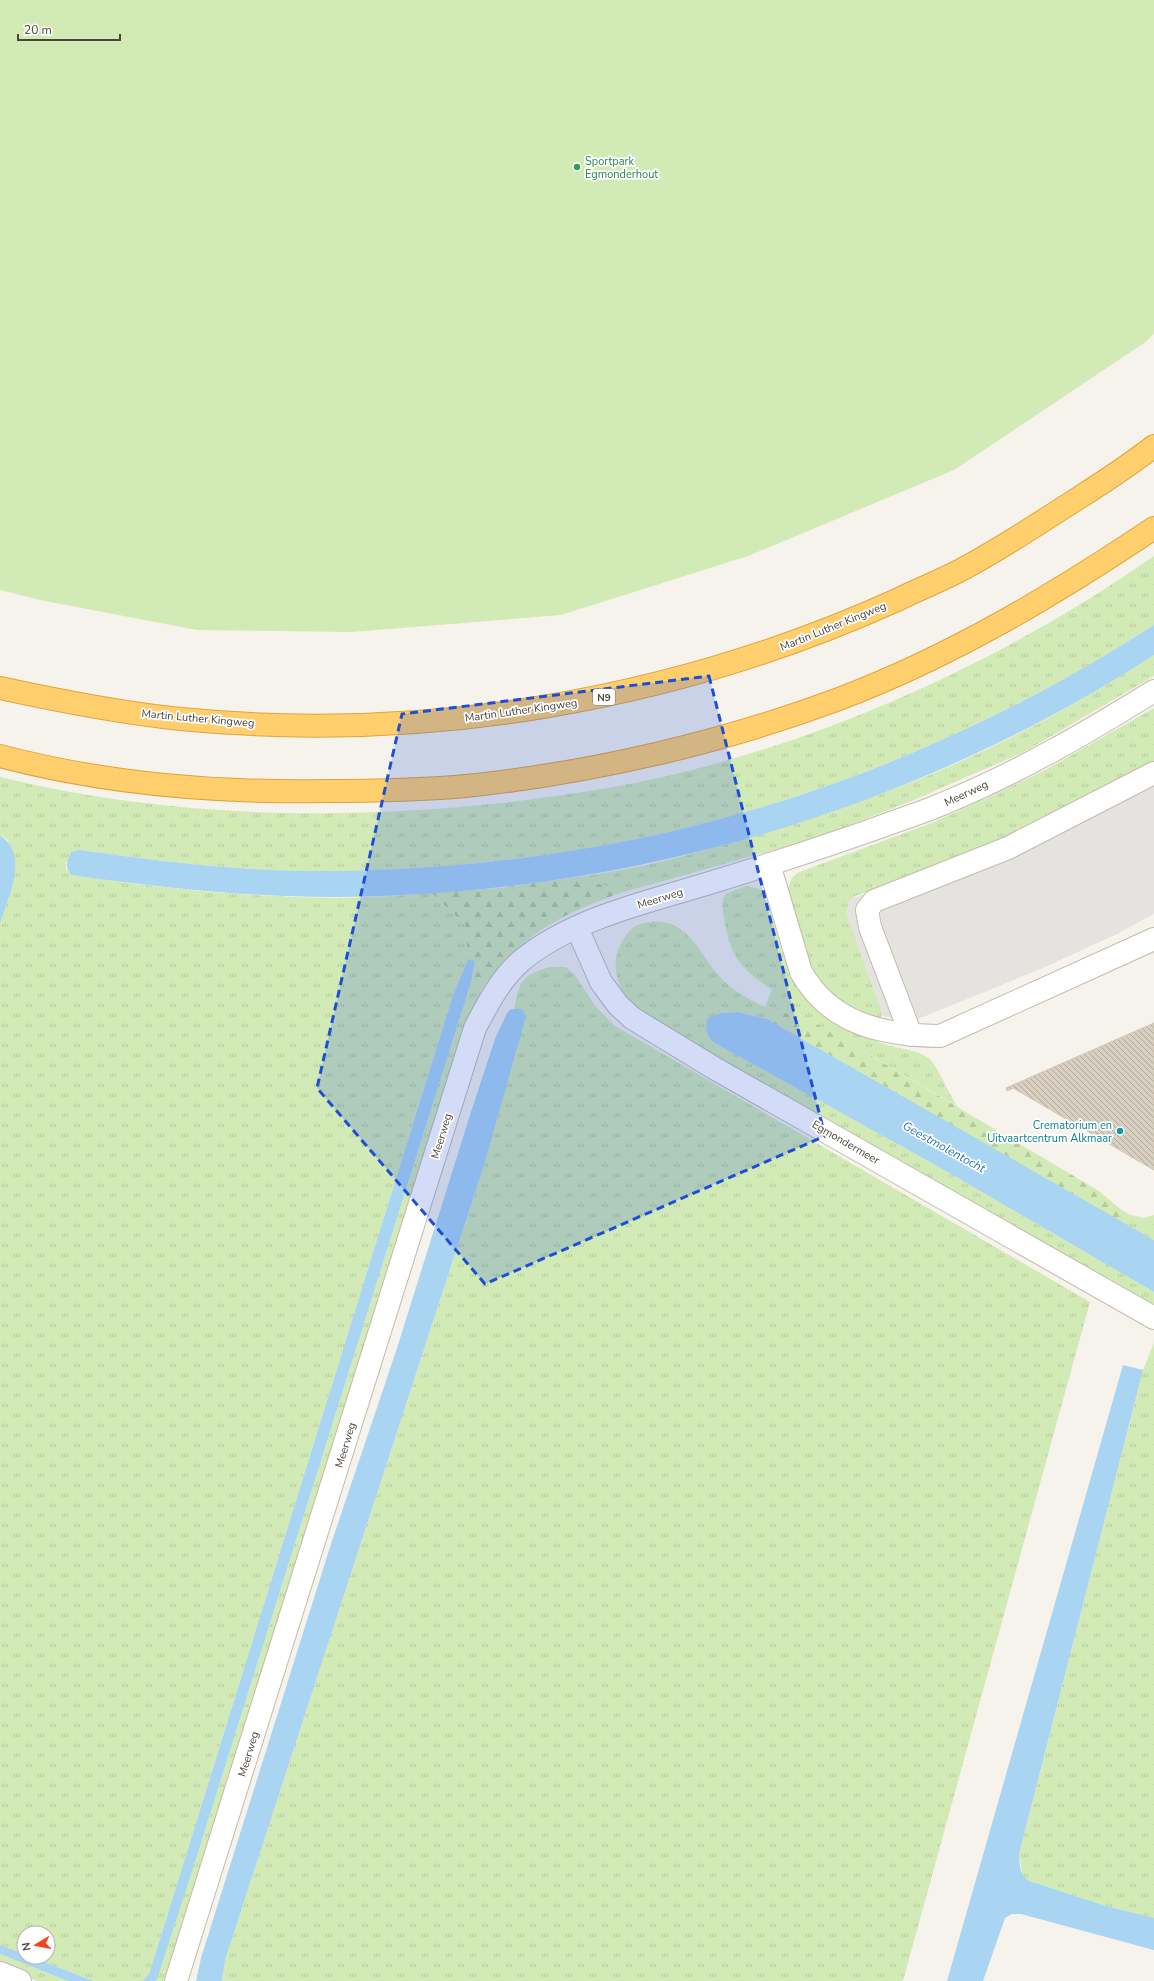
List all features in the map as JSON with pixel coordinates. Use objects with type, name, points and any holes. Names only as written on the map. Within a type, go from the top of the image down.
[{"type":"highway","name":"Martin Luther Kingweg","points":[[0,688],[92,707],[182,719],[269,724],[364,724],[480,717],[568,704],[610,695],[744,660],[803,640],[851,620],[953,574],[1026,533],[1128,466],[1154,446]]},
{"type":"highway","points":[[0,756],[103,778],[215,789],[273,792],[384,791],[463,786],[505,781],[593,766],[694,745],[761,726],[841,698],[947,652],[988,631],[1084,575],[1154,528]]},
{"type":"street","name":"Meerweg","points":[[176,1981],[475,1028],[494,994],[520,961],[539,948],[577,928],[629,908],[800,855],[942,804],[1025,765],[1090,730],[1154,691]]},
{"type":"street","points":[[911,1035],[870,927],[867,910],[874,901],[1008,848],[1154,773]]},
{"type":"street","points":[[769,864],[801,972],[810,988],[821,1000],[837,1013],[855,1022],[881,1030],[911,1035],[940,1036],[1154,939]]},
{"type":"street","name":"Egmondermeer","points":[[577,928],[601,982],[618,1005],[632,1018],[714,1068],[1154,1318]]},
{"type":"street","points":[[0,1973],[20,1981]]},
{"type":"highlighted area","points":[[709,676],[825,1136],[485,1284],[317,1088],[402,714]]},
{"type":"green space","name":"Sportpark Egmonderhout","points":[[0,0],[1154,0],[1154,334],[1144,343],[954,470],[748,556],[561,615],[351,632],[197,630],[40,600],[0,590]]},
{"type":"green space","points":[[1154,556],[1154,625],[1059,682],[962,731],[863,773],[761,807],[657,834],[551,854],[443,866],[333,871],[269,870],[175,862],[80,850],[66,862],[66,869],[71,875],[161,887],[251,895],[342,898],[432,893],[465,925],[468,959],[453,995],[149,1974],[143,1981],[94,1981],[52,1965],[56,1965],[56,1925],[16,1925],[16,1951],[0,1945],[0,923],[14,875],[8,840],[0,836],[0,777],[62,790],[124,800],[187,808],[250,812],[313,813],[438,809],[501,803],[580,792],[685,772],[769,748],[827,728],[884,705],[941,679],[1051,622],[1104,590]]},
{"type":"green space","points":[[1154,655],[1154,676],[1024,752],[909,802],[813,839],[624,892],[578,877],[607,873],[694,854],[751,837],[902,786],[935,773],[1031,727],[1094,692]]},
{"type":"green space","points":[[1154,708],[1154,762],[998,841],[928,870],[853,897],[882,1013],[881,1018],[875,1018],[848,1006],[826,988],[816,975],[809,961],[787,890],[792,878],[797,873],[929,824],[987,798],[1045,770]]},
{"type":"green space","points":[[578,877],[624,892],[581,908],[544,928],[512,954],[482,989],[471,982],[475,961],[468,959],[465,925],[432,893],[500,888]]},
{"type":"green space","points":[[746,886],[760,889],[766,897],[787,965],[796,984],[807,1000],[822,1014],[842,1027],[879,1042],[915,1051],[924,1055],[936,1067],[950,1095],[958,1107],[804,1016],[779,1012],[767,1019],[738,1012],[722,1013],[713,1042],[939,1167],[1154,1292],[1154,1309],[718,1061],[638,1010],[620,986],[617,975],[616,958],[621,943],[630,930],[639,924],[650,922],[664,922],[676,926],[694,942],[717,974],[726,983],[740,994],[765,1007],[772,990],[744,968],[738,960],[730,943],[724,918],[722,905],[726,894]]},
{"type":"green space","points":[[550,967],[566,967],[574,974],[596,1007],[615,1026],[1090,1302],[903,1981],[222,1981],[225,1960],[484,1165],[522,1009],[514,1009],[518,992],[523,980],[527,976]]},
{"type":"green space","points":[[471,982],[482,989],[480,997],[171,1972],[165,1981],[155,1981],[196,1859]]},
{"type":"green space","points":[[779,1012],[804,1016],[1099,1191],[1128,1214],[1124,1224],[767,1019]]},
{"type":"green space","points":[[1128,1214],[1144,1218],[1154,1215],[1154,1240],[1124,1224]]},
{"type":"green space","points":[[1154,1343],[1154,1918],[1106,1906],[1029,1881],[1023,1877],[1019,1854],[1143,1370]]},
{"type":"green space","points":[[0,1954],[16,1960],[16,1965],[28,1965],[68,1981],[37,1981],[0,1967]]},
{"type":"shaded area","points":[[1154,762],[1154,914],[1119,933],[1043,968],[918,1019],[898,1020],[883,1016],[846,913],[849,900],[998,841]]},
{"type":"water","points":[[1154,625],[1154,655],[1060,711],[963,759],[863,801],[760,835],[655,862],[548,881],[440,893],[331,897],[298,897],[233,893],[136,884],[71,875],[67,869],[67,861],[71,852],[80,850],[175,862],[269,870],[333,871],[444,866],[552,854],[658,834],[762,807],[863,773],[962,731],[1059,682]]},
{"type":"water","points":[[0,836],[9,844],[14,853],[15,864],[11,889],[0,923]]},
{"type":"water","points":[[468,959],[475,961],[471,982],[196,1859],[157,1979],[155,1981],[143,1981],[149,1974],[453,995]]},
{"type":"water","points":[[511,1009],[522,1009],[526,1016],[484,1165],[225,1960],[222,1981],[196,1981],[201,1958],[330,1547],[397,1348],[495,1039],[507,1013]]},
{"type":"water","name":"Geestmolentocht","points":[[738,1012],[767,1019],[1154,1240],[1154,1292],[939,1167],[713,1042],[707,1031],[708,1018],[722,1013]]},
{"type":"water","points":[[1123,1365],[1143,1370],[1019,1854],[1020,1866],[1023,1875],[1029,1881],[1106,1906],[1154,1918],[1154,1950],[1021,1914],[1012,1914],[1005,1918],[983,1981],[947,1981]]},
{"type":"water","points":[[0,1945],[16,1951],[16,1960],[0,1954]]},
{"type":"water","points":[[28,1965],[52,1965],[94,1981],[68,1981]]},
{"type":"building","name":"Crematorium en Uitvaartcentrum Alkmaar","points":[[1154,1023],[1154,1170],[1013,1088],[1007,1091],[1006,1088]]},
{"type":"place","name":"Sportpark Egmonderhout","points":[[577,167]]},
{"type":"place","name":"Crematorium en Uitvaartcentrum Alkmaar","points":[[1120,1131]]}]
